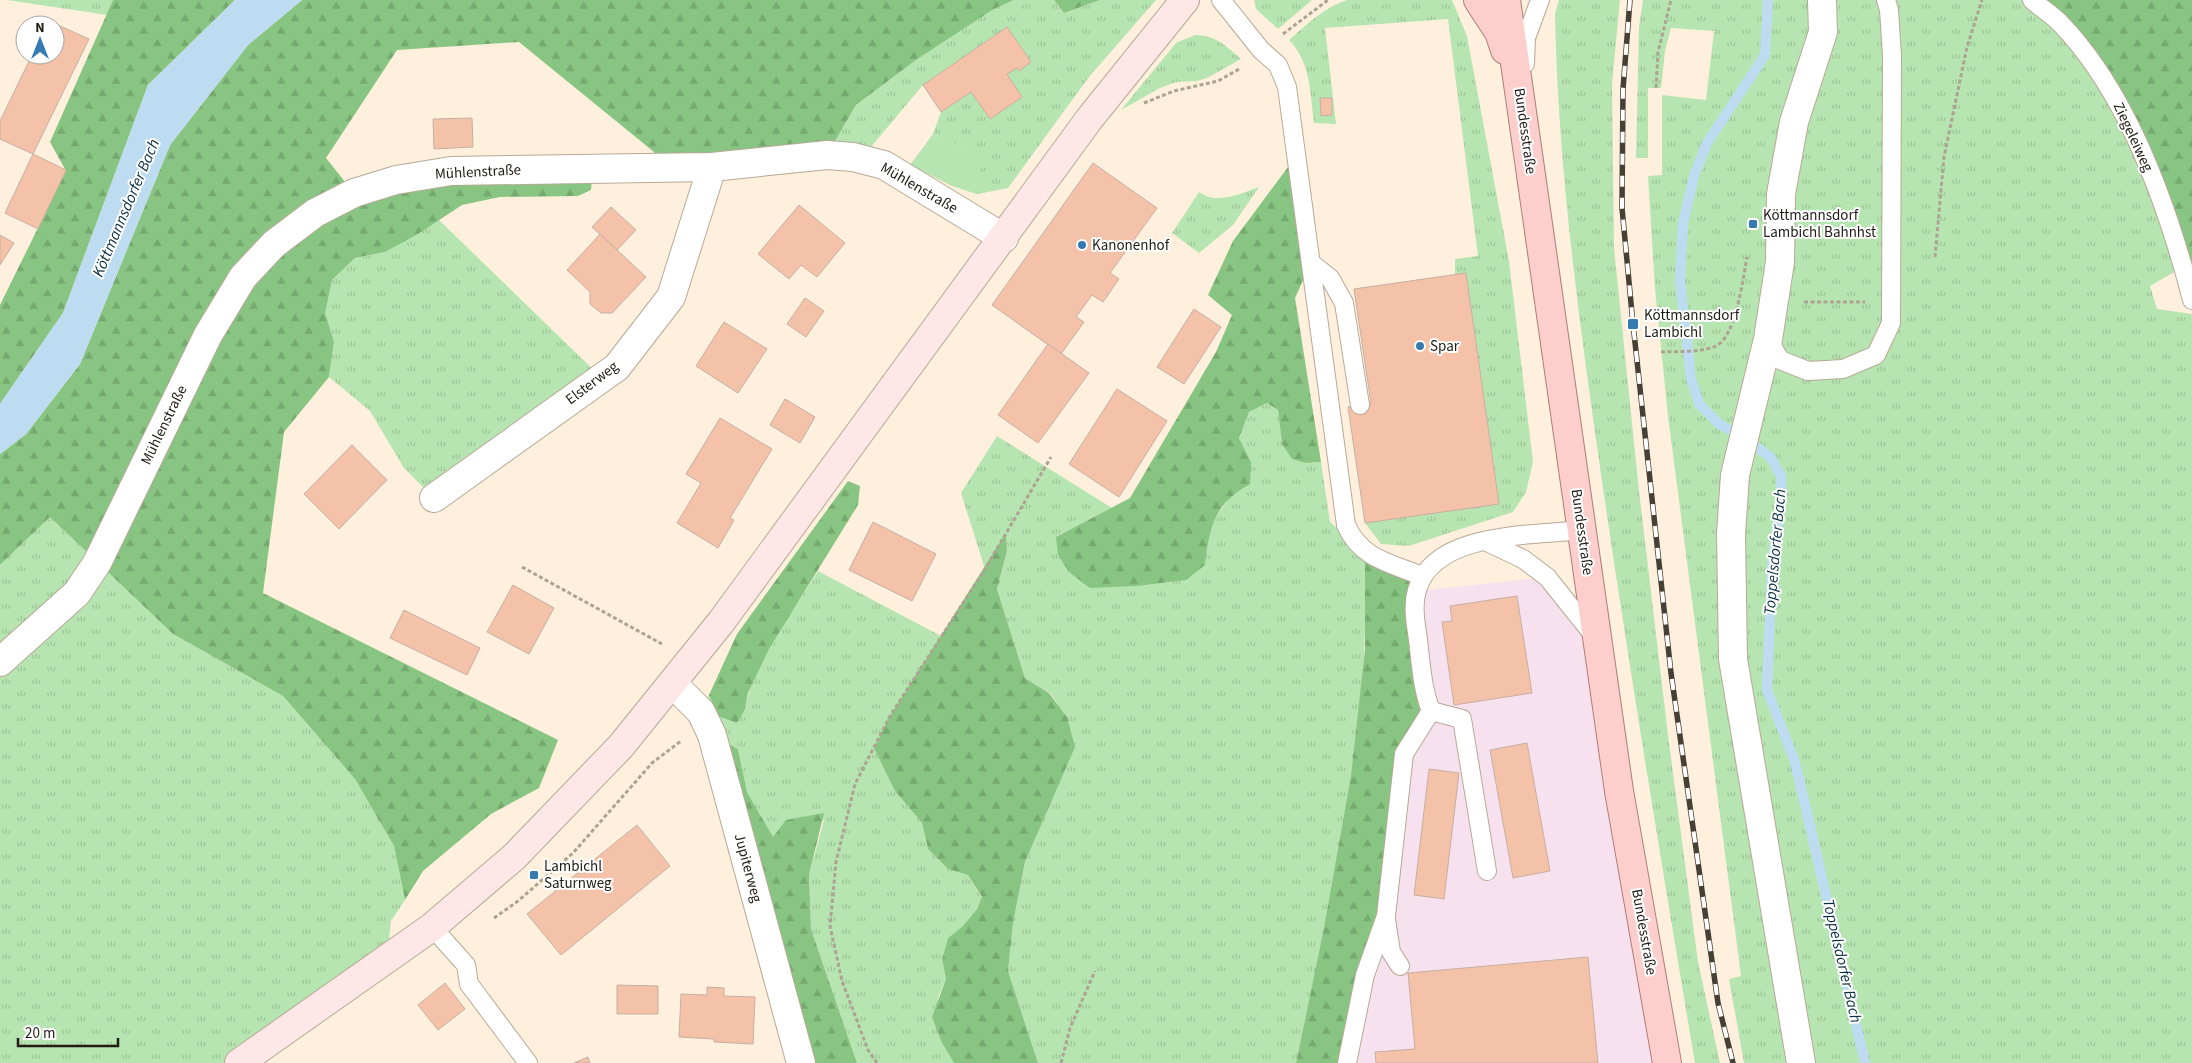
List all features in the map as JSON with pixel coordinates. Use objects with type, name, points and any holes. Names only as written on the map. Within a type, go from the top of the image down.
[{"type":"main road","points":[[239,1063],[432,927],[514,857],[621,746],[691,660],[1004,238],[1090,118],[1185,0]]},
{"type":"main road","points":[[1478,0],[1499,32],[1522,107]]},
{"type":"main road","name":"Bundesstraße","points":[[1506,0],[1619,791],[1668,1063]]},
{"type":"street","points":[[1801,1063],[1734,659],[1731,534],[1735,475],[1768,339],[1780,262],[1781,194],[1794,122],[1824,32],[1822,0]]},
{"type":"street","name":"Mühlenstraße","points":[[0,662],[77,593],[97,563],[208,335],[243,276],[274,244],[315,213],[354,193],[396,180],[451,171],[712,167],[827,156],[853,157],[884,166],[1004,238]]},
{"type":"street","name":"Elsterweg","points":[[434,498],[617,366],[671,297],[712,167]]},
{"type":"street","name":"Jupiterweg","points":[[673,684],[701,712],[712,735],[801,1063]]},
{"type":"lane","points":[[1221,0],[1261,50],[1278,65],[1287,87],[1346,525],[1353,541],[1365,553],[1422,576]]},
{"type":"lane","points":[[1522,107],[1526,38],[1540,0]]},
{"type":"lane","points":[[1768,339],[1780,360],[1808,371],[1843,369],[1876,355],[1891,323],[1892,56],[1889,10],[1886,0]]},
{"type":"lane","name":"Ziegeleiweg","points":[[2032,0],[2060,23],[2077,42],[2119,103],[2169,219],[2192,300]]},
{"type":"lane","points":[[1311,263],[1330,278],[1344,303],[1360,405]]},
{"type":"lane","points":[[1430,711],[1424,694],[1414,612],[1416,592],[1422,576],[1434,562],[1450,550],[1485,540],[1582,530]]},
{"type":"lane","points":[[1485,540],[1523,559],[1547,577],[1596,638]]},
{"type":"lane","points":[[1430,711],[1462,719],[1487,871]]},
{"type":"lane","points":[[1347,1063],[1365,975],[1386,916],[1404,754],[1430,711]]},
{"type":"lane","points":[[1386,916],[1391,952],[1400,966]]},
{"type":"lane","points":[[432,927],[466,965],[469,984],[528,1063]]},
{"type":"path","points":[[1136,108],[1174,91],[1218,81],[1241,68],[1261,50],[1328,0]]},
{"type":"path","points":[[1656,88],[1658,52],[1671,0]]},
{"type":"path","points":[[1934,256],[1944,157],[1968,47],[1982,0]]},
{"type":"path","points":[[1662,352],[1716,346],[1726,339],[1740,295],[1748,250]]},
{"type":"path","points":[[1740,295],[1774,302],[1891,302]]},
{"type":"path","points":[[877,1063],[868,1050],[842,981],[830,926],[836,862],[855,784],[890,716],[985,569],[1051,456]]},
{"type":"path","points":[[522,567],[691,660]]},
{"type":"path","points":[[1061,1063],[1070,1028],[1095,971]]},
{"type":"shaded area","points":[[1547,577],[1596,638],[1667,1063],[1347,1063],[1416,591]]},
{"type":"green space","points":[[7,0],[113,0],[107,15]]},
{"type":"green space","points":[[113,0],[235,0],[148,85],[63,313],[0,404],[0,305],[66,171],[50,142]]},
{"type":"green space","points":[[302,0],[1014,0],[994,9],[916,60],[856,105],[827,155],[665,168],[654,152],[519,42],[397,50],[326,158],[354,193],[593,169],[591,190],[578,196],[500,197],[462,205],[418,234],[385,252],[355,258],[332,280],[325,313],[334,342],[329,377],[284,432],[263,593],[558,740],[539,788],[491,814],[423,871],[405,900],[394,846],[355,779],[283,696],[173,634],[50,517],[0,565],[0,454],[26,434],[80,364],[170,145],[248,45]]},
{"type":"green space","points":[[1014,0],[1054,0],[1064,13],[1100,0],[1156,0],[1089,77],[1008,188],[977,194],[970,192],[985,158],[933,134],[941,112],[971,92],[990,119],[1022,97],[1007,74],[1017,68],[1019,71],[1031,62],[1007,27],[923,85],[870,148],[833,145],[856,105],[916,60],[994,9]]},
{"type":"green space","points":[[1054,0],[1100,0],[1064,13]]},
{"type":"green space","points":[[1254,0],[1312,0],[1278,29],[1256,9]]},
{"type":"green space","points":[[1347,0],[1452,0],[1467,36],[1509,261],[1533,462],[1526,492],[1513,512],[1409,546],[1381,544],[1365,523],[1499,503],[1466,273],[1455,274],[1455,259],[1478,256],[1448,19],[1325,28],[1336,124],[1314,123],[1306,68],[1302,58],[1289,40],[1323,12]]},
{"type":"green space","points":[[1559,0],[1620,0],[1612,84],[1614,248],[1639,491],[1668,735],[1698,962],[1720,1063],[1695,1063],[1615,566],[1587,375],[1572,255],[1557,73],[1555,13]]},
{"type":"green space","points":[[1643,0],[2032,0],[2119,103],[2183,267],[2150,286],[2157,309],[2192,314],[2192,1063],[1744,1063],[1729,979],[1741,976],[1668,416],[1655,289],[1648,176],[1662,175],[1662,95],[1706,100],[1714,31],[1671,28],[1665,51],[1661,88],[1648,88],[1648,158],[1636,158],[1639,27]]},
{"type":"green space","points":[[2032,0],[2192,0],[2192,300],[2119,103]]},
{"type":"green space","points":[[1195,35],[1215,39],[1241,59],[1209,77],[1197,81],[1176,82],[1160,88],[1121,110],[1176,43]]},
{"type":"green space","points":[[933,134],[986,158],[970,192],[950,185],[910,165]]},
{"type":"green space","points":[[1297,155],[1311,263],[1295,298],[1321,462],[1306,463],[1292,459],[1282,444],[1278,410],[1267,403],[1249,412],[1239,438],[1251,462],[1250,484],[1229,499],[1216,517],[1209,539],[1205,565],[1186,580],[1136,586],[1090,588],[1069,572],[1058,555],[1056,537],[1130,498],[1216,352],[1232,315],[1208,295],[1233,241]]},
{"type":"green space","points":[[1259,187],[1233,225],[1199,253],[1172,233],[1199,192],[1213,198],[1220,198]]},
{"type":"green space","points":[[439,220],[602,378],[434,498],[404,468],[370,411],[329,377],[334,342],[324,313],[332,280],[355,258],[385,252]]},
{"type":"green space","points":[[1267,403],[1278,410],[1282,444],[1306,463],[1321,462],[1330,522],[1365,553],[1364,655],[1354,758],[1338,860],[1296,1063],[1038,1063],[1008,971],[1013,923],[1025,862],[1045,814],[1067,717],[1050,693],[1025,678],[997,589],[1007,551],[1006,534],[985,569],[961,493],[997,436],[1112,508],[1056,537],[1205,565],[1208,533],[1251,462],[1239,438],[1249,412]]},
{"type":"green space","points":[[848,481],[860,486],[858,505],[769,649],[748,693],[745,709],[737,723],[718,716],[709,695],[737,634]]},
{"type":"green space","points":[[50,517],[173,634],[283,696],[355,779],[394,846],[405,900],[391,921],[387,959],[239,1063],[0,1063],[0,565]]},
{"type":"green space","points":[[1006,533],[1007,551],[997,589],[1025,678],[1049,693],[1067,717],[1075,747],[1025,862],[1013,923],[1008,971],[1038,1063],[954,1063],[942,1043],[932,1017],[946,979],[942,959],[948,938],[962,927],[977,909],[982,897],[968,875],[948,869],[928,849],[922,823],[895,791],[874,748],[890,716]]},
{"type":"green space","points":[[1365,553],[1422,576],[1416,592],[1431,711],[1404,754],[1386,916],[1347,1063],[1296,1063],[1324,928],[1351,776],[1365,649]]},
{"type":"green space","points":[[818,571],[941,636],[890,716],[895,791],[922,823],[928,849],[948,869],[968,875],[982,898],[977,909],[962,928],[948,938],[942,959],[946,979],[938,998],[942,1043],[954,1063],[857,1063],[811,929],[809,875],[824,820],[773,838],[747,792],[738,749],[712,735],[701,712],[709,695],[718,716],[745,709],[750,690],[766,654]]},
{"type":"green space","points":[[712,735],[738,749],[747,792],[773,837],[786,820],[824,813],[809,875],[811,929],[857,1063],[801,1063]]},
{"type":"water","name":"Köttmannsdorfer Bach","points":[[235,0],[302,0],[248,45],[170,145],[80,364],[26,434],[0,454],[0,404],[63,313],[148,85]]},
{"type":"building","points":[[1007,27],[1031,62],[1019,71],[1017,68],[1007,74],[1022,97],[990,119],[971,92],[941,112],[923,85]]},
{"type":"building","points":[[65,28],[89,39],[33,154],[0,139],[0,121],[27,65],[65,65]]},
{"type":"building","points":[[1320,98],[1332,98],[1332,115],[1321,116]]},
{"type":"building","points":[[472,118],[473,147],[434,149],[433,119]]},
{"type":"building","points":[[33,154],[66,170],[38,229],[5,213]]},
{"type":"building","name":"Kanonenhof","points":[[1093,163],[1157,208],[1110,273],[1119,279],[1103,302],[1092,295],[1076,317],[1084,322],[1061,354],[992,305]]},
{"type":"building","points":[[799,205],[845,243],[817,277],[801,265],[789,279],[758,254]]},
{"type":"building","points":[[611,207],[636,230],[617,250],[592,227]]},
{"type":"building","points":[[600,234],[646,277],[612,313],[601,313],[590,304],[590,292],[567,270]]},
{"type":"building","points":[[0,235],[14,243],[0,265]]},
{"type":"building","name":"Spar","points":[[1466,273],[1499,504],[1365,523],[1348,407],[1371,403],[1354,289]]},
{"type":"building","points":[[805,298],[824,311],[806,337],[787,324]]},
{"type":"building","points":[[1194,309],[1221,327],[1184,384],[1157,367]]},
{"type":"building","points":[[724,322],[767,349],[738,393],[696,366]]},
{"type":"building","points":[[1048,344],[1089,373],[1038,443],[998,415]]},
{"type":"building","points":[[1117,389],[1167,421],[1119,497],[1069,464]]},
{"type":"building","points":[[785,399],[815,417],[800,443],[770,425]]},
{"type":"building","points":[[720,418],[772,449],[730,518],[734,520],[718,548],[677,523],[701,483],[686,474]]},
{"type":"building","points":[[352,445],[387,480],[339,529],[304,494]]},
{"type":"building","points":[[873,522],[936,554],[912,601],[849,570]]},
{"type":"building","points":[[513,585],[554,608],[529,654],[487,632]]},
{"type":"building","points":[[1517,596],[1532,693],[1454,705],[1442,622],[1452,621],[1450,606]]},
{"type":"building","points":[[404,610],[480,648],[467,675],[390,638]]},
{"type":"building","points":[[1527,743],[1550,871],[1513,878],[1490,750]]},
{"type":"building","points":[[1429,769],[1459,773],[1444,899],[1414,895]]},
{"type":"building","points":[[637,825],[670,866],[561,955],[527,914]]},
{"type":"building","points":[[1588,957],[1598,1063],[1376,1063],[1375,1052],[1415,1049],[1408,973]]},
{"type":"building","points":[[445,983],[465,1009],[438,1030],[418,1005]]},
{"type":"building","points":[[617,985],[658,986],[658,1014],[617,1014]]},
{"type":"building","points":[[707,987],[724,988],[724,996],[755,997],[753,1044],[714,1042],[714,1039],[679,1037],[681,994],[707,995]]},
{"type":"building","points":[[588,1057],[590,1063],[574,1063]]},
{"type":"waterway","name":"Toppelsdorfer Bach","points":[[1768,0],[1765,55],[1707,143],[1694,176],[1683,224],[1680,280],[1691,379],[1699,404],[1719,424],[1752,443],[1771,458],[1781,476],[1781,503],[1772,564],[1767,690],[1795,762],[1865,1063]]},
{"type":"railway","points":[[1630,0],[1623,89],[1622,208],[1633,324],[1671,673],[1718,1003],[1733,1063]]},
{"type":"place","name":"Köttmannsdorf Lambichl Bahnhst","points":[[1753,224]]},
{"type":"place","name":"Kanonenhof","points":[[1082,245]]},
{"type":"place","name":"Köttmannsdorf Lambichl","points":[[1633,324]]},
{"type":"place","name":"Spar","points":[[1420,346]]},
{"type":"place","name":"Lambichl Saturnweg","points":[[534,875]]}]
